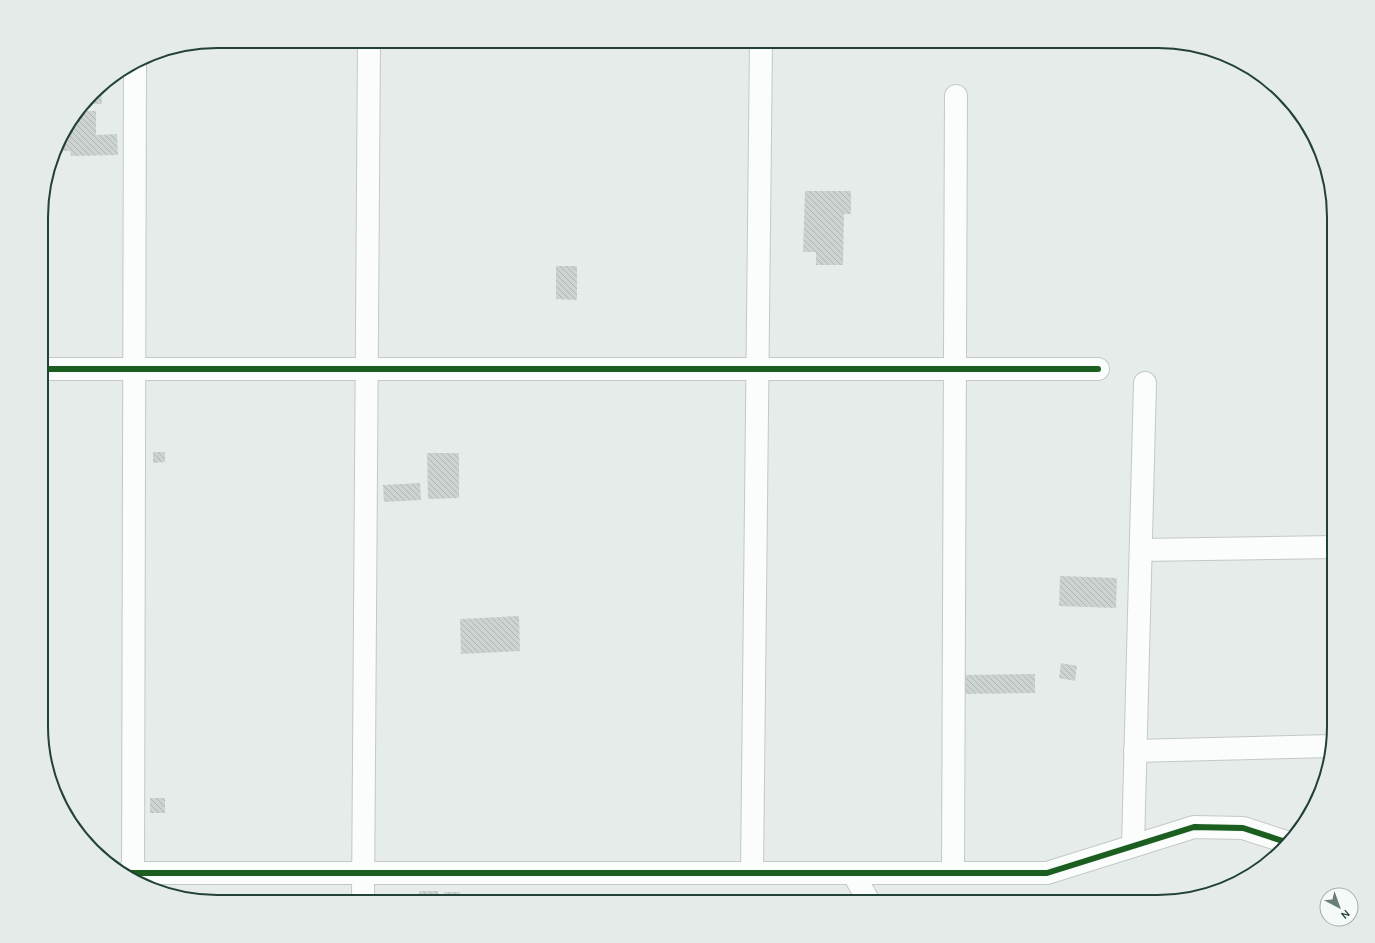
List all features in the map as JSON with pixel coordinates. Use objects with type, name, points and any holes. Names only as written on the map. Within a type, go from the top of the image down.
[{"type":"street","points":[[362,895],[369,48]]},
{"type":"street","points":[[752,873],[762,48]]},
{"type":"street","points":[[130,870],[135,70]]},
{"type":"street","points":[[952,873],[956,96]]},
{"type":"street","points":[[48,369],[1098,369]]},
{"type":"street","points":[[1133,846],[1145,383]]},
{"type":"street","points":[[1141,550],[1327,547]]},
{"type":"street","points":[[1135,750],[1326,746]]},
{"type":"street","points":[[137,875],[363,873],[1048,873],[1194,827],[1243,828],[1281,841]]},
{"type":"street","points":[[854,873],[865,895]]},
{"type":"building","points":[[102,94],[102,104],[92,104]]},
{"type":"building","points":[[86,111],[96,111],[96,135],[117,134],[118,155],[71,156],[70,151],[62,151],[65,142]]},
{"type":"building","points":[[805,191],[851,191],[851,214],[844,214],[843,265],[816,265],[816,252],[803,252]]},
{"type":"building","points":[[556,266],[577,266],[577,300],[556,299]]},
{"type":"building","points":[[153,452],[165,452],[165,462],[153,463]]},
{"type":"building","points":[[427,453],[459,453],[459,498],[428,499]]},
{"type":"building","points":[[420,483],[421,500],[384,502],[383,485]]},
{"type":"building","points":[[1060,576],[1117,578],[1116,608],[1059,606]]},
{"type":"building","points":[[519,616],[520,651],[461,654],[460,619]]},
{"type":"building","points":[[1061,663],[1077,666],[1075,681],[1059,678]]},
{"type":"building","points":[[1035,674],[1035,693],[963,694],[963,675]]},
{"type":"building","points":[[150,798],[165,798],[165,813],[150,813]]},
{"type":"building","points":[[419,891],[438,891],[438,895],[419,895]]},
{"type":"building","points":[[444,892],[460,892],[460,895],[444,895]]},
{"type":"cycle path","points":[[48,369],[1098,369]]},
{"type":"cycle path","points":[[134,873],[1047,873],[1194,827],[1243,828],[1281,841]]}]
